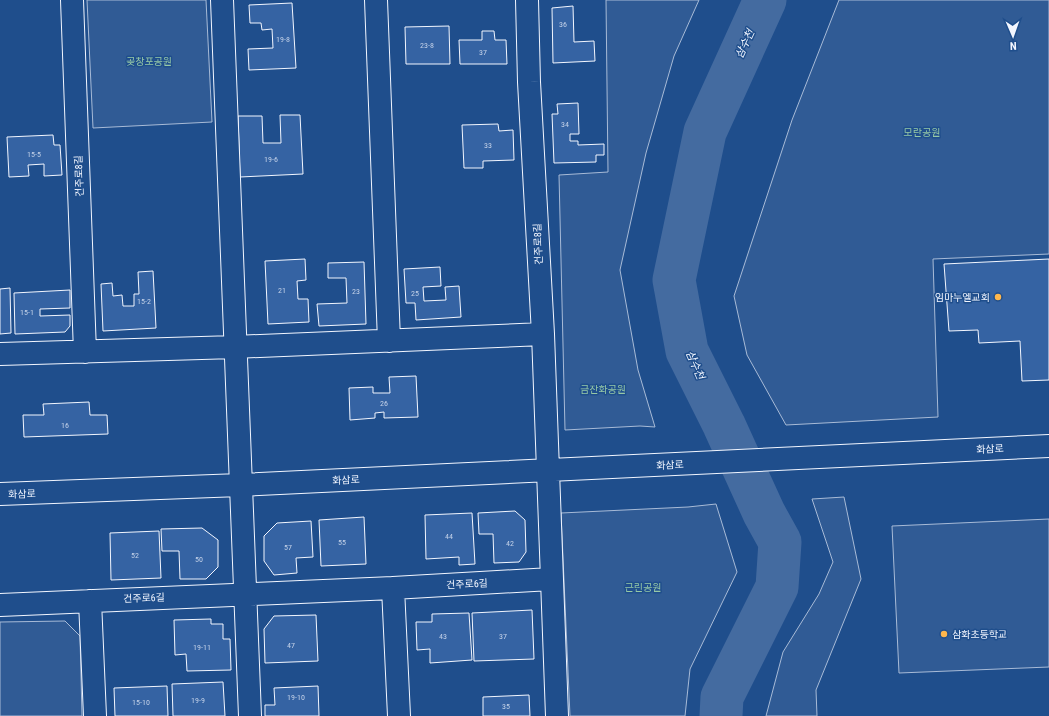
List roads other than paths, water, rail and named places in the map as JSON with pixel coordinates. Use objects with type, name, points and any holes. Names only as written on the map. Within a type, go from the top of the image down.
[{"type":"street","name":"건주로8길","points":[[72,0],[85,352]]},
{"type":"street","points":[[222,0],[250,716]]},
{"type":"street","points":[[376,0],[389,341]]},
{"type":"street","name":"건주로8길","points":[[527,0],[529,82],[542,334],[551,579]]},
{"type":"street","points":[[0,354],[235,347],[542,334]]},
{"type":"street","name":"화삼로","points":[[0,494],[547,471],[1049,446]]},
{"type":"street","points":[[551,579],[557,716]]},
{"type":"street","name":"건주로6길","points":[[0,605],[393,588],[551,579]]},
{"type":"street","points":[[393,588],[399,716]]},
{"type":"street","points":[[90,601],[95,716]]},
{"type":"waterway","name":"삼수천","points":[[721,716],[722,697],[777,587],[780,542],[764,513],[724,425],[687,351],[674,280],[705,132],[765,0]]},
{"type":"place","name":"임마누엘교회","points":[[998,297]]},
{"type":"place","name":"삼화초등학교","points":[[944,634]]},
{"type":"park label","name":"곶창포공원","points":[[149,61]]},
{"type":"park label","name":"모란공원","points":[[922,132]]},
{"type":"park label","name":"금잔화공원","points":[[603,389]]},
{"type":"park label","name":"근린공원","points":[[643,587]]}]
